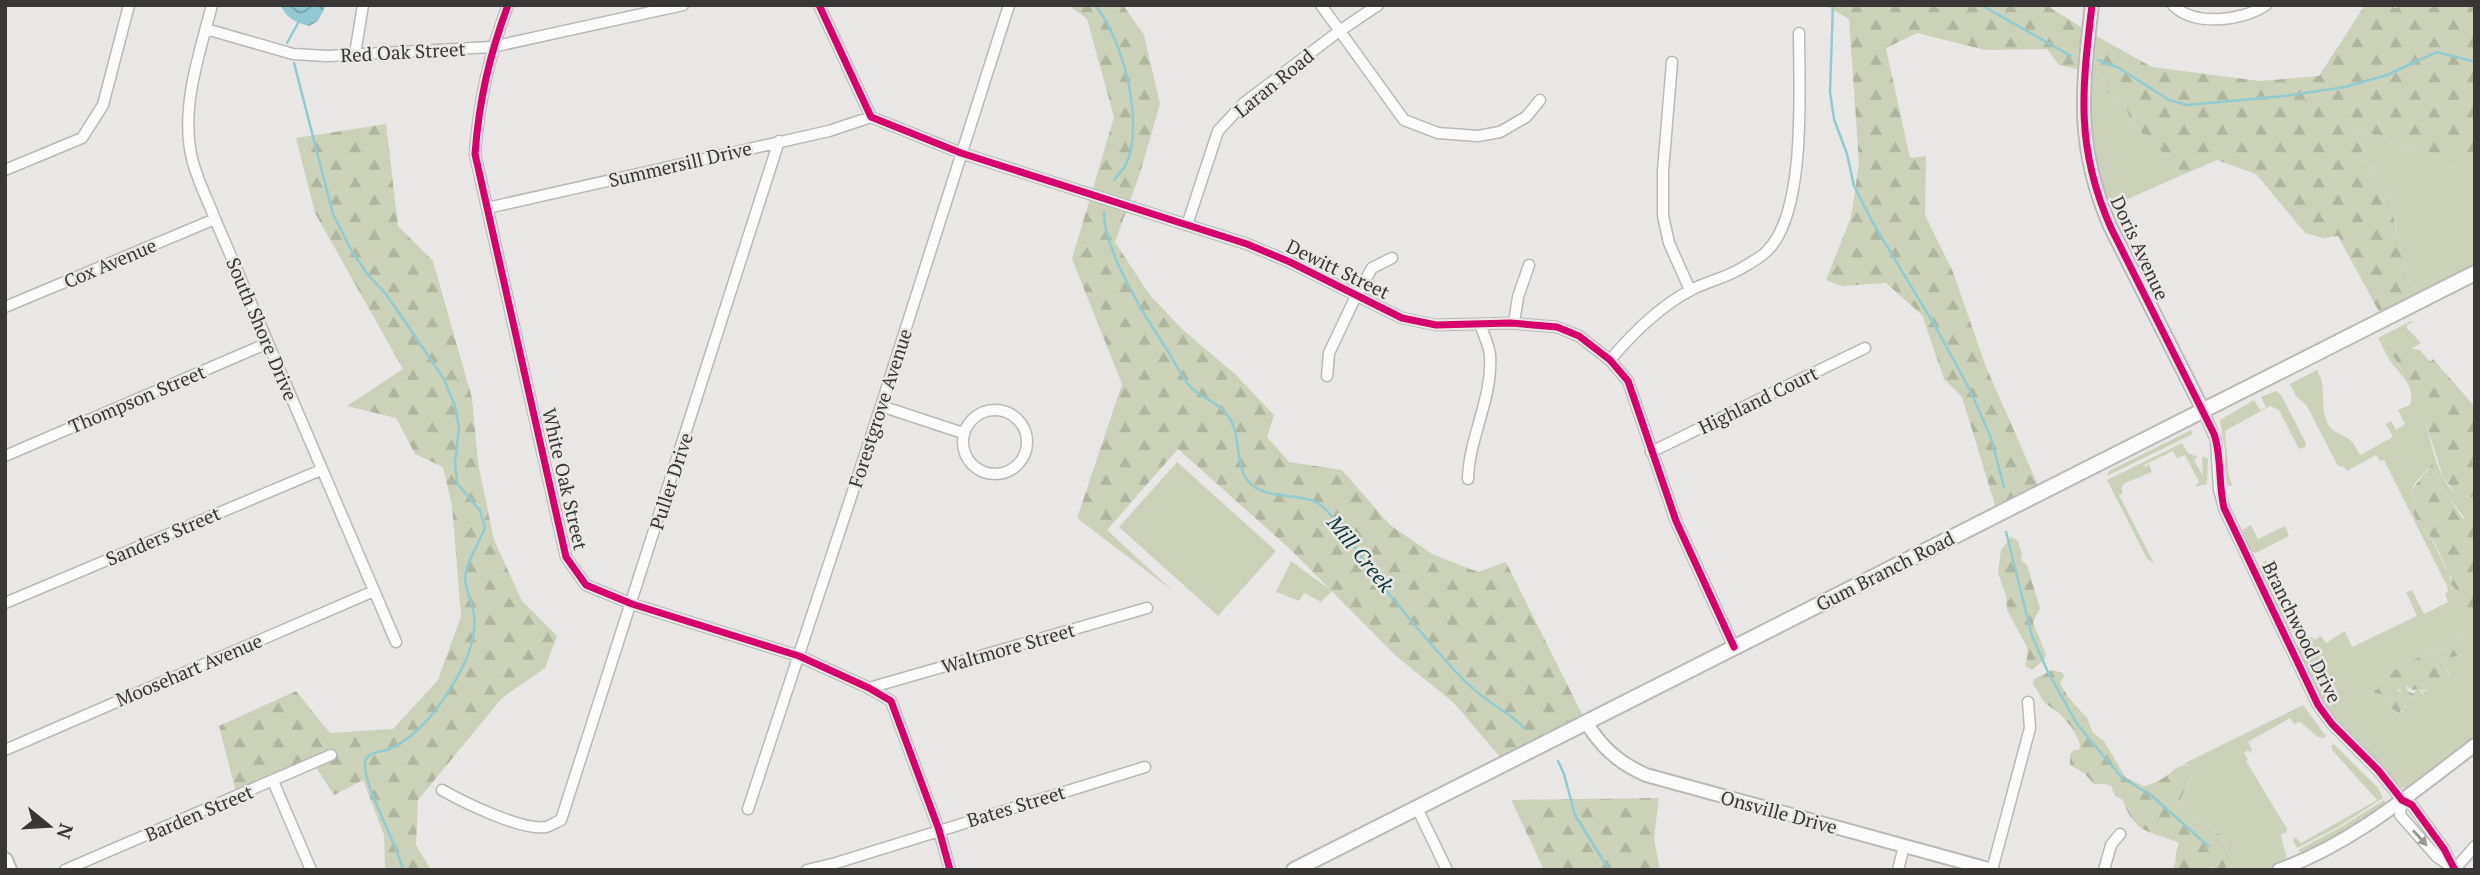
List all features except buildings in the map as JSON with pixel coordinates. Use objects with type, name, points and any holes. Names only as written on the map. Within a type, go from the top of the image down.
[{"type":"main road","name":"Gum Branch Road","points":[[1294,870],[2475,273]]},
{"type":"main road","points":[[5,860],[9,870]]},
{"type":"street","points":[[5,170],[82,138],[103,105],[129,5]]},
{"type":"street","name":"South Shore Drive","points":[[212,5],[194,82],[188,122],[191,154],[215,219],[396,642]]},
{"type":"street","points":[[355,54],[363,5]]},
{"type":"street","name":"White Oak Street","points":[[508,5],[492,47],[478,108],[475,154],[566,557],[586,585],[632,604],[799,656],[891,701],[939,830],[950,870]]},
{"type":"street","name":"Red Oak Street","points":[[206,29],[293,54],[355,54],[492,47],[683,5]]},
{"type":"street","points":[[819,5],[871,117]]},
{"type":"street","name":"Forestgrove Avenue","points":[[748,809],[1009,5]]},
{"type":"street","points":[[1321,5],[1404,120],[1438,133],[1478,136],[1500,132],[1526,117],[1540,100]]},
{"type":"street","name":"Laran Road","points":[[1187,225],[1218,131],[1244,103],[1378,5]]},
{"type":"street","name":"Doris Avenue","points":[[2092,5],[2082,103],[2088,161],[2111,228],[2203,411]]},
{"type":"street","points":[[2173,5],[2187,16],[2232,19],[2266,5]]},
{"type":"street","points":[[1610,360],[1626,341],[1690,290],[1738,271],[1768,251],[1786,220],[1800,137],[1799,33]]},
{"type":"street","points":[[1672,61],[1662,216],[1669,243],[1690,290]]},
{"type":"street","name":"Summersill Drive","points":[[487,208],[829,131],[871,117]]},
{"type":"street","name":"Dewitt Street","points":[[871,117],[961,153],[1247,244],[1290,262],[1402,318],[1436,325],[1514,323],[1557,327],[1579,336],[1610,360],[1628,381],[1676,520],[1734,647]]},
{"type":"street","name":"Puller Drive","points":[[442,790],[470,806],[529,826],[546,827],[561,820],[779,141]]},
{"type":"street","name":"Cox Avenue","points":[[5,307],[215,219]]},
{"type":"street","points":[[1327,376],[1329,353],[1356,296],[1373,268],[1392,258]]},
{"type":"street","points":[[1514,323],[1518,297],[1529,265]]},
{"type":"street","points":[[1468,479],[1468,458],[1490,379],[1490,352],[1480,324]]},
{"type":"street","name":"Thompson Street","points":[[5,456],[268,342]]},
{"type":"street","name":"Highland Court","points":[[1651,452],[1865,348]]},
{"type":"street","points":[[881,406],[963,433]]},
{"type":"street","points":[[997,410],[1015,417],[1024,427],[1027,442],[1025,455],[1008,473],[994,476],[974,468],[965,458],[963,433],[970,420],[980,413],[997,410]]},
{"type":"street","name":"Branchwood Drive","points":[[2203,411],[2216,440],[2219,489],[2224,508],[2312,695],[2332,724],[2378,770],[2402,800],[2412,805],[2444,849],[2454,870]]},
{"type":"street","name":"Sanders Street","points":[[5,603],[321,470]]},
{"type":"street","name":"Moosehart Avenue","points":[[5,750],[374,591]]},
{"type":"street","name":"Waltmore Street","points":[[869,688],[1147,608]]},
{"type":"street","points":[[1992,870],[2030,728],[2028,702]]},
{"type":"street","name":"Onsville Drive","points":[[1586,722],[1612,755],[1646,775],[1992,870]]},
{"type":"street","points":[[2279,870],[2338,843],[2402,800],[2475,745]]},
{"type":"street","name":"Barden Street","points":[[65,870],[331,755]]},
{"type":"street","name":"Bates Street","points":[[807,870],[1145,766]]},
{"type":"street","points":[[273,781],[311,870]]},
{"type":"street","name":"Branchwood Drive","points":[[2402,800],[2400,815],[2437,857],[2454,870]]},
{"type":"street","points":[[1417,808],[1446,870]]},
{"type":"street","points":[[2104,870],[2111,845],[2120,834]]},
{"type":"street","points":[[1898,870],[1904,846]]},
{"type":"street","points":[[2454,870],[2475,846]]},
{"type":"green space","points":[[1068,5],[1123,5],[1144,35],[1160,104],[1140,173],[1115,242],[1149,294],[1182,329],[1235,374],[1274,415],[1267,437],[1289,462],[1342,470],[1390,525],[1432,554],[1478,572],[1506,562],[1586,722],[1505,763],[1454,703],[1396,656],[1291,550],[1178,449],[1107,530],[1174,592],[1077,518],[1122,384],[1072,259],[1114,117],[1087,19]]},
{"type":"green space","points":[[1824,5],[2046,5],[2152,67],[2260,81],[2319,76],[2365,5],[2392,5],[2395,8],[2405,5],[2475,5],[2473,153],[2429,171],[2416,150],[2353,127],[2372,174],[2388,193],[2407,276],[2423,299],[2383,319],[2338,236],[2323,238],[2305,233],[2256,174],[2217,160],[2180,176],[2173,157],[2164,156],[2155,141],[2133,128],[2125,104],[2108,93],[2102,75],[2059,65],[2047,49],[1985,50],[1917,33],[1886,48],[1910,158],[1926,156],[1925,215],[1953,272],[1986,367],[2041,492],[1998,515],[1962,397],[1944,379],[1922,315],[1886,283],[1842,286],[1826,280],[1851,217],[1859,163],[1849,19]]},
{"type":"green space","points":[[2085,70],[2102,75],[2108,93],[2125,104],[2133,128],[2155,141],[2164,156],[2173,157],[2180,176],[2103,210],[2087,157]]},
{"type":"green space","points":[[2475,122],[2475,272],[2423,299],[2407,276],[2388,193],[2372,174],[2353,127],[2416,150]]},
{"type":"green space","points":[[386,124],[398,226],[433,261],[472,398],[478,463],[494,540],[522,601],[557,636],[545,668],[502,698],[418,800],[416,845],[431,870],[385,870],[384,835],[363,780],[334,795],[313,763],[237,796],[219,726],[296,691],[330,733],[393,729],[438,680],[461,616],[452,506],[443,467],[415,454],[396,418],[347,406],[403,369],[315,213],[296,138]]},
{"type":"green space","points":[[2413,322],[2407,325],[2407,328],[2421,343],[2409,350],[2402,347],[2396,337],[2391,336],[2393,354],[2417,395],[2443,478],[2455,492],[2475,498],[2475,518],[2466,520],[2447,495],[2432,464],[2410,492],[2416,501],[2415,516],[2450,574],[2450,583],[2457,589],[2470,612],[2475,630],[2475,740],[2409,789],[2400,787],[2333,717],[2313,685],[2296,647],[2298,642],[2312,637],[2314,640],[2321,636],[2326,643],[2345,631],[2352,647],[2417,616],[2406,592],[2412,590],[2424,614],[2448,602],[2445,594],[2448,591],[2447,586],[2384,460],[2380,461],[2376,455],[2347,471],[2338,466],[2307,406],[2296,396],[2290,384],[2317,370],[2322,384],[2328,424],[2352,442],[2360,455],[2393,437],[2386,424],[2391,421],[2396,430],[2405,424],[2398,410],[2387,414],[2410,405],[2409,386],[2389,359],[2378,338]],"holes":[[[2462,637],[2465,652],[2463,655],[2446,658],[2444,664],[2450,676],[2432,684],[2425,679],[2421,690],[2428,692],[2423,694],[2418,689],[2411,698],[2402,688],[2398,688],[2402,693],[2398,700],[2406,706],[2404,711],[2399,712],[2401,714],[2389,709],[2395,695],[2388,701],[2380,694],[2374,693],[2379,688],[2377,681],[2412,660],[2448,646],[2452,639]]]},
{"type":"green space","points":[[2394,335],[2404,347],[2420,350],[2430,362],[2433,359],[2475,407],[2475,498],[2457,495],[2443,477],[2418,398],[2391,352],[2391,336]]},
{"type":"green space","points":[[2276,391],[2281,395],[2306,443],[2305,447],[2299,449],[2279,410],[2270,406],[2225,431],[2229,477],[2233,486],[2229,486],[2225,482],[2225,451],[2220,420],[2254,400],[2260,410],[2266,407],[2261,397]]},
{"type":"green space","points":[[2191,430],[2193,434],[2107,476],[2109,471]]},
{"type":"green space","points":[[2182,443],[2188,453],[2198,457],[2194,460],[2203,476],[2202,457],[2208,458],[2207,484],[2194,487],[2199,482],[2185,455],[2177,458],[2173,451],[2144,465],[2145,467],[2149,464],[2152,472],[2125,483],[2121,488],[2123,493],[2119,495],[2154,563],[2147,559],[2107,480]]},
{"type":"green space","points":[[1177,462],[1276,551],[1218,616],[1119,527]]},
{"type":"green space","points":[[2432,464],[2447,495],[2463,519],[2475,518],[2475,630],[2465,605],[2450,583],[2451,577],[2436,545],[2415,517],[2416,501],[2410,492]]},
{"type":"green space","points":[[2251,525],[2258,539],[2285,526],[2289,536],[2256,553],[2251,551],[2242,530]]},
{"type":"green space","points":[[2011,537],[2018,541],[2021,560],[2027,565],[2040,608],[2033,622],[2046,655],[2032,670],[2025,666],[2027,647],[2007,610],[2006,596],[1998,573],[2001,550]]},
{"type":"green space","points":[[1291,561],[1332,591],[1321,602],[1304,593],[1299,601],[1276,592]]},
{"type":"green space","points":[[2265,561],[2272,564],[2266,569],[2296,628],[2295,633],[2287,630],[2260,573],[2260,566]]},
{"type":"green space","points":[[2462,637],[2465,652],[2463,655],[2446,658],[2444,664],[2450,678],[2433,687],[2428,679],[2425,679],[2426,686],[2421,691],[2406,686],[2407,690],[2415,695],[2412,698],[2399,688],[2397,690],[2402,693],[2398,700],[2405,704],[2405,710],[2400,711],[2400,715],[2393,709],[2384,711],[2395,695],[2388,701],[2374,691],[2379,688],[2377,681],[2412,660],[2448,646],[2452,638]]},
{"type":"green space","points":[[2052,670],[2063,673],[2064,677],[2060,683],[2068,697],[2087,718],[2093,733],[2104,741],[2126,778],[2144,786],[2181,766],[2193,767],[2194,772],[2179,802],[2186,807],[2190,818],[2201,820],[2220,835],[2228,853],[2225,864],[2227,870],[2215,870],[2212,867],[2202,870],[2172,870],[2179,844],[2144,830],[2132,819],[2123,800],[2115,796],[2111,786],[2094,784],[2084,773],[2070,765],[2070,754],[2079,750],[2080,744],[2073,729],[2060,714],[2045,703],[2033,684],[2034,679]]},
{"type":"green space","points":[[2303,705],[2326,736],[2324,738],[2318,737],[2300,722],[2294,724],[2290,718],[2248,742],[2252,749],[2250,753],[2248,750],[2244,753],[2248,760],[2246,761],[2287,829],[2281,835],[2287,860],[2267,870],[2227,870],[2227,850],[2220,835],[2201,820],[2190,818],[2184,805],[2179,802],[2193,775],[2190,765],[2183,764]]},
{"type":"green space","points":[[2334,744],[2378,788],[2383,798],[2340,826],[2297,848],[2293,841],[2295,837],[2301,843],[2377,800],[2333,751],[2331,746]]},
{"type":"green space","points":[[1659,798],[1654,838],[1660,870],[1544,870],[1511,800]]},
{"type":"green space","points":[[2384,800],[2386,804],[2362,823],[2304,854],[2298,850],[2341,827]]},
{"type":"water","points":[[281,5],[326,5],[318,21],[309,26],[292,19]]},
{"type":"waterway","name":"Mill Creek","points":[[1095,5],[1105,20],[1122,59],[1132,103],[1132,145],[1126,164],[1114,180]]},
{"type":"waterway","points":[[1833,5],[1830,92],[1834,119],[1847,154],[1854,186],[1970,390],[1991,438],[2004,487]]},
{"type":"waterway","points":[[1981,5],[2071,56]]},
{"type":"waterway","points":[[287,43],[298,23]]},
{"type":"waterway","points":[[2098,60],[2119,68],[2169,100],[2187,105],[2345,87],[2387,75],[2437,52],[2475,62]]},
{"type":"waterway","points":[[294,63],[333,214],[351,250],[368,275],[386,294],[444,379],[455,406],[459,428],[455,461],[457,483],[480,511],[485,528],[465,577],[474,626],[472,643],[462,668],[445,697],[420,728],[389,749],[370,755],[365,764],[369,786],[403,870]]},
{"type":"waterway","name":"Mill Creek","points":[[1104,213],[1110,244],[1117,262],[1144,314],[1187,383],[1228,416],[1235,432],[1241,466],[1248,481],[1265,492],[1314,501],[1322,506],[1391,596],[1466,683],[1525,729]]},
{"type":"waterway","points":[[2006,532],[2032,636],[2047,670],[2077,724],[2122,778],[2151,795],[2208,846]]},
{"type":"waterway","name":"Mill Creek","points":[[1558,761],[1575,815],[1609,870]]},
{"type":"cycle path","points":[[508,5],[486,79],[475,154],[566,557],[586,585],[632,604],[799,656],[891,701],[939,830],[950,870]]},
{"type":"cycle path","points":[[819,5],[871,117],[961,153],[1247,244],[1290,262],[1402,318],[1436,325],[1510,323],[1557,327],[1579,336],[1610,360],[1628,381],[1676,521],[1734,647]]},
{"type":"cycle path","points":[[2092,5],[2084,92],[2084,118],[2091,171],[2111,228],[2214,434],[2224,508],[2318,705],[2402,800],[2412,805],[2444,849],[2455,870]]}]
